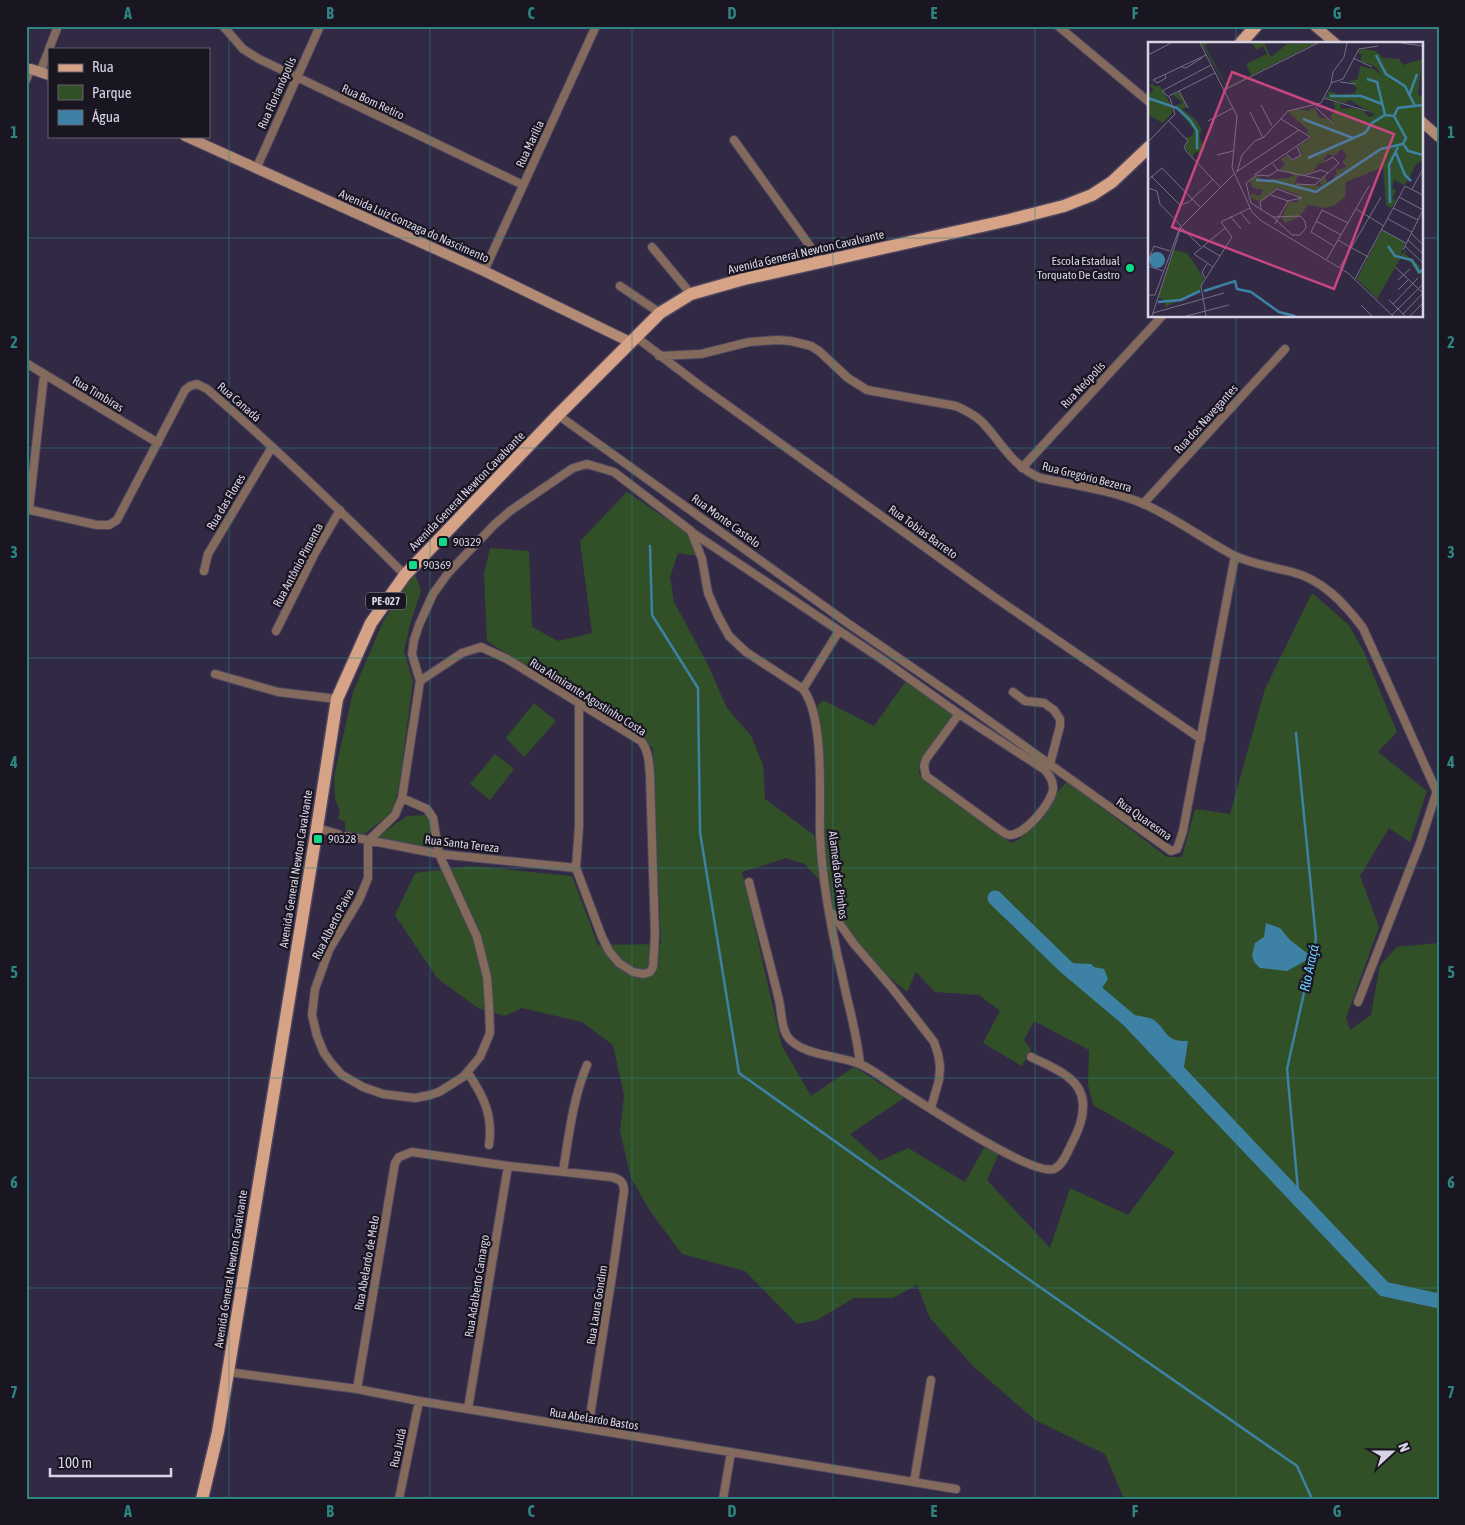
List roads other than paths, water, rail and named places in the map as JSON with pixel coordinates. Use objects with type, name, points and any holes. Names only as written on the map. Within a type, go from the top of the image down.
[{"type":"main road","points":[[1242,42],[1256,26]]},
{"type":"main road","points":[[1314,26],[1332,40]]},
{"type":"main road","points":[[1320,26],[1332,40]]},
{"type":"main road","points":[[1422,122],[1439,137]]},
{"type":"main road","name":"Avenida Luiz Gonzaga do Nascimento","points":[[189,138],[633,339]]},
{"type":"main road","name":"Avenida General Newton Cavalvante","points":[[202,1499],[218,1432],[337,699],[371,623],[405,575],[558,415],[660,313],[691,294],[744,279],[822,263],[1064,206],[1092,195],[1112,182],[1148,148]]},
{"type":"street","points":[[49,48],[58,26]]},
{"type":"street","name":"Rua Bom Retiro","points":[[223,26],[249,53],[296,78],[523,185]]},
{"type":"street","name":"Rua Florianópolis","points":[[256,169],[320,26]]},
{"type":"street","name":"Rua Marília","points":[[484,271],[596,26]]},
{"type":"street","points":[[1058,26],[1148,101]]},
{"type":"street","points":[[26,80],[36,71],[48,51]]},
{"type":"street","points":[[734,140],[822,263]]},
{"type":"street","points":[[652,247],[691,294]]},
{"type":"street","points":[[620,286],[660,313]]},
{"type":"street","name":"Rua Neópolis","points":[[1022,468],[1160,318]]},
{"type":"street","name":"Rua Tobias Barreto","points":[[633,339],[983,588],[1201,739]]},
{"type":"street","name":"Rua Gregório Bezerra","points":[[659,356],[701,354],[734,345],[770,341],[791,341],[811,346],[848,378],[867,390],[956,406],[966,410],[982,422],[1007,455],[1022,468],[1040,478],[1111,493],[1143,504],[1171,518],[1235,556],[1308,578],[1332,593],[1354,615],[1363,628],[1437,795]]},
{"type":"street","name":"Rua dos Navegantes","points":[[1143,504],[1284,349]]},
{"type":"street","name":"Rua Timbiras","points":[[26,363],[158,442]]},
{"type":"street","points":[[28,509],[44,375]]},
{"type":"street","name":"Rua Canadá","points":[[28,509],[97,525],[113,523],[126,506],[185,390],[197,384],[207,389],[272,447],[340,510],[405,575]]},
{"type":"street","name":"Rua Monte Castelo","points":[[558,415],[880,645]]},
{"type":"street","name":"Rua das Flores","points":[[204,571],[208,554],[272,447]]},
{"type":"street","points":[[368,841],[395,814],[402,798],[420,681],[412,654],[414,640],[418,625],[433,594],[449,572],[510,511],[573,468],[587,464],[614,472],[691,531],[959,714],[1045,770],[1049,774],[1054,789],[1039,815],[1020,831],[1008,835],[926,776],[924,766],[926,759],[959,714]]},
{"type":"street","name":"Rua Antônio Pimenta","points":[[276,631],[315,553],[340,510]]},
{"type":"street","points":[[691,531],[699,548],[708,593],[718,616],[729,636],[746,652],[803,689],[839,631]]},
{"type":"street","name":"Rua Quaresma","points":[[880,645],[1167,849],[1174,851],[1177,849],[1183,831],[1235,556]]},
{"type":"street","name":"Rua Almirante Agostinho Costa","points":[[420,681],[462,653],[481,647],[507,659],[641,741],[647,751],[651,785],[655,934],[653,966],[650,972],[644,974],[634,972],[619,963],[609,951],[576,868]]},
{"type":"street","points":[[215,674],[278,692],[337,699]]},
{"type":"street","name":"Alameda dos Pinhos","points":[[803,689],[809,698],[815,720],[820,773],[820,837],[830,910],[842,975],[853,1020],[860,1064]]},
{"type":"street","points":[[1013,692],[1025,701],[1044,703],[1054,710],[1060,719],[1060,726],[1050,764]]},
{"type":"street","points":[[576,868],[579,826],[580,704]]},
{"type":"street","points":[[1358,1002],[1437,795]]},
{"type":"street","points":[[402,798],[423,807],[431,814],[439,854],[477,938],[487,977],[490,1033],[480,1057],[468,1073],[479,1089],[486,1106],[490,1120],[489,1145]]},
{"type":"street","points":[[317,828],[338,834]]},
{"type":"street","name":"Rua Santa Tereza","points":[[347,836],[439,854],[576,868]]},
{"type":"street","name":"Rua Alberto Paiva","points":[[368,841],[368,878],[359,900],[329,950],[315,989],[312,1015],[317,1036],[324,1053],[342,1075],[363,1087],[383,1094],[415,1098],[439,1092],[468,1073]]},
{"type":"street","points":[[748,882],[788,1037],[799,1047],[860,1064],[958,1127],[1032,1166],[1054,1169],[1065,1158],[1080,1127],[1083,1116],[1083,1104],[1079,1091],[1069,1077],[1031,1057]]},
{"type":"street","points":[[830,910],[854,944],[892,988],[934,1042],[940,1066],[939,1080],[931,1108]]},
{"type":"street","points":[[508,1166],[563,1171],[576,1097],[587,1065]]},
{"type":"street","name":"Rua Abelardo de Melo","points":[[357,1388],[395,1163],[399,1157],[412,1152],[508,1166]]},
{"type":"street","name":"Rua Adalberto Camargo","points":[[468,1409],[508,1166]]},
{"type":"street","name":"Rua Laura Gondim","points":[[563,1171],[611,1177],[621,1181],[624,1191],[588,1429]]},
{"type":"street","name":"Rua Abelardo Bastos","points":[[228,1372],[357,1388],[419,1401],[956,1489]]},
{"type":"street","points":[[914,1482],[931,1380]]},
{"type":"street","name":"Rua Judá","points":[[399,1499],[419,1401]]},
{"type":"street","points":[[723,1499],[731,1452]]},
{"type":"water","points":[[1266,923],[1280,928],[1290,940],[1312,957],[1287,971],[1260,968],[1254,962],[1252,955],[1255,943],[1264,937]]},
{"type":"water","points":[[1065,957],[1069,963],[1091,964],[1094,967],[1104,969],[1108,979],[1098,994],[1083,990],[1078,980],[1080,976],[1075,969],[1069,969],[1065,966]]},
{"type":"water","points":[[1134,1015],[1154,1020],[1175,1040],[1188,1041],[1182,1080],[1177,1075],[1165,1047],[1149,1041],[1132,1025],[1129,1020]]},
{"type":"waterway","points":[[650,546],[652,615],[698,688],[700,832],[739,1073],[1034,1283],[1297,1466],[1312,1499]]},
{"type":"waterway","name":"Rio Araçá","points":[[1296,733],[1316,939],[1287,1069],[1299,1201]]},
{"type":"waterway","name":"Rio Araçá","points":[[995,898],[1065,966],[1129,1020],[1384,1289],[1439,1301]]},
{"type":"place","name":"Escola Estadual Torquato De Castro","points":[[1130,268]]},
{"type":"place","name":"90329","points":[[443,542]]},
{"type":"place","name":"90369","points":[[413,565]]},
{"type":"place","name":"90328","points":[[318,839]]}]
